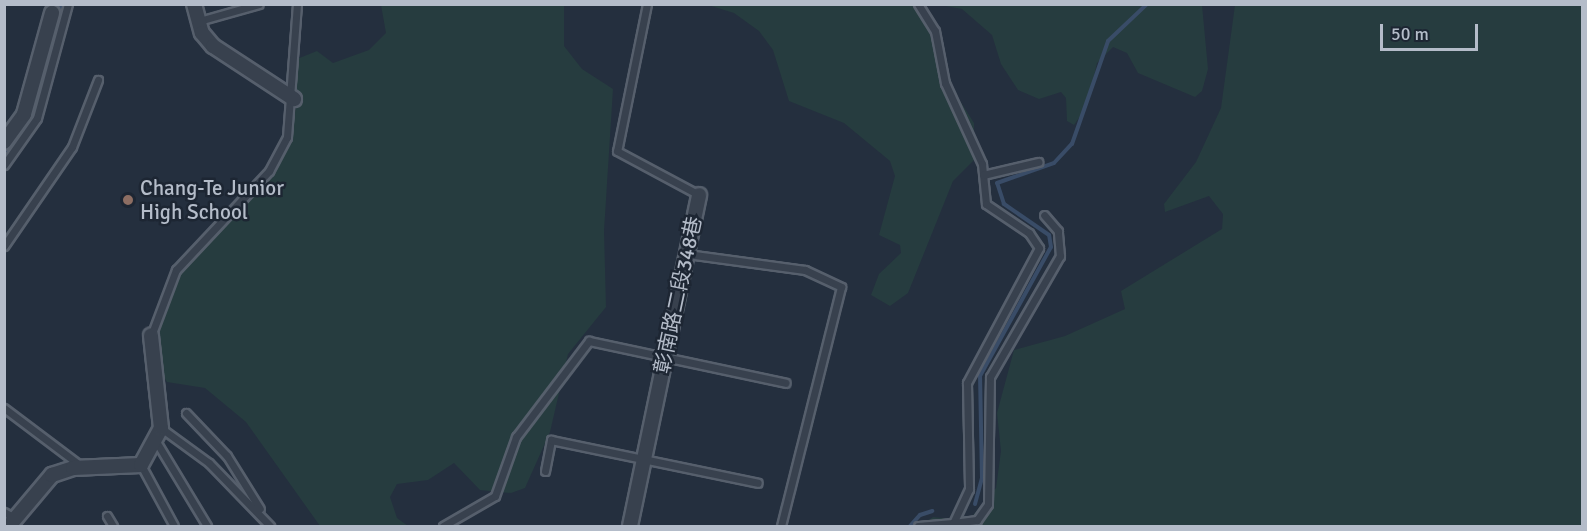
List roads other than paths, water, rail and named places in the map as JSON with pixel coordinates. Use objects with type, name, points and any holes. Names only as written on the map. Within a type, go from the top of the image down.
[{"type":"street","points":[[194,4],[199,21],[213,46],[294,99]]},
{"type":"street","points":[[4,142],[24,114],[52,13]]},
{"type":"street","name":"彰南路二段348巷","points":[[630,526],[699,195]]},
{"type":"street","points":[[10,519],[52,475],[84,468],[141,465],[157,443],[161,428],[151,336]]},
{"type":"lane","points":[[4,165],[37,118],[68,4]]},
{"type":"lane","points":[[199,21],[259,4]]},
{"type":"lane","points":[[151,336],[176,270],[269,171],[287,137],[294,99],[297,4]]},
{"type":"lane","name":"彰南路二段348巷","points":[[647,4],[617,151],[699,195]]},
{"type":"lane","points":[[918,4],[934,31],[945,83],[983,175],[986,204],[1029,233],[1039,248],[967,383],[971,479],[953,523]]},
{"type":"lane","points":[[4,246],[72,147],[98,80]]},
{"type":"lane","points":[[983,175],[1038,162]]},
{"type":"lane","points":[[918,526],[977,520],[988,504],[990,377],[1060,256],[1058,231],[1044,215]]},
{"type":"lane","points":[[687,254],[805,270],[841,286],[781,526]]},
{"type":"lane","points":[[443,526],[495,496],[516,437],[589,341],[786,383]]},
{"type":"lane","points":[[4,408],[84,468]]},
{"type":"lane","points":[[186,413],[227,456],[270,526]]},
{"type":"lane","points":[[161,428],[209,463],[266,519]]},
{"type":"lane","points":[[545,471],[551,440],[758,483]]},
{"type":"lane","points":[[157,443],[207,526]]},
{"type":"lane","points":[[141,465],[174,526]]},
{"type":"lane","points":[[107,516],[113,526]]},
{"type":"waterway","points":[[58,15],[61,4]]},
{"type":"waterway","points":[[975,504],[982,478],[980,376],[1051,247],[1049,235],[1004,204],[997,183],[1054,163],[1072,144],[1108,41],[1147,4]]},
{"type":"waterway","points":[[4,153],[12,142]]},
{"type":"waterway","points":[[910,526],[920,515],[932,511]]},
{"type":"place","name":"Chang-Te Junior High School","points":[[128,200]]}]
